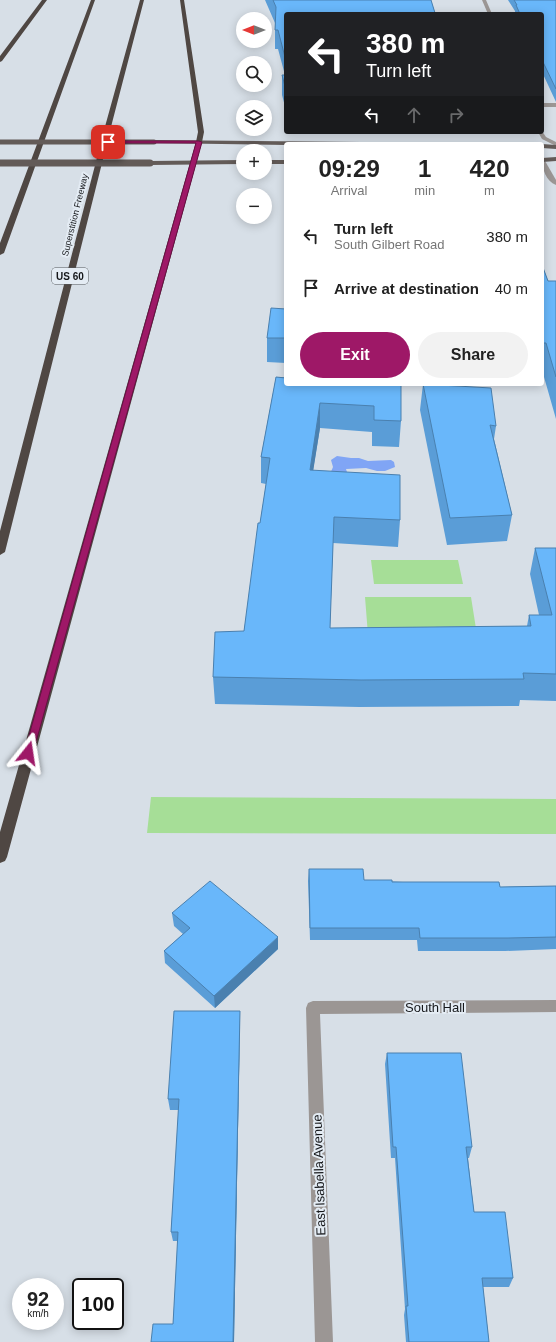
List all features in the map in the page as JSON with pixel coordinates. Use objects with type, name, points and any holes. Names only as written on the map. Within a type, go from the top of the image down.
[{"type":"highway","points":[[0,60],[45,0]]},
{"type":"highway","points":[[0,253],[93,0]]},
{"type":"highway","name":"Superstition Freeway","points":[[0,552],[109,123],[142,0]]},
{"type":"highway","points":[[0,857],[199,142],[201,132],[182,0]]},
{"type":"main road","points":[[0,142],[284,143]]},
{"type":"main road","points":[[544,146],[556,146]]},
{"type":"main road","points":[[544,160],[556,159]]},
{"type":"main road","points":[[0,163],[236,162]]},
{"type":"main road","points":[[272,162],[284,162]]},
{"type":"street","points":[[484,0],[489,12]]},
{"type":"street","points":[[544,105],[556,105]]},
{"type":"street","points":[[543,135],[556,146]]},
{"type":"street","points":[[544,164],[552,180],[556,183]]},
{"type":"street","name":"South Hall","points":[[313,1008],[556,1006]]},
{"type":"street","name":"East Isabella Avenue","points":[[313,1008],[324,1342]]},
{"type":"green space","points":[[371,560],[458,560],[463,584],[374,584]]},
{"type":"green space","points":[[365,597],[471,597],[477,635],[368,635]]},
{"type":"green space","points":[[151,797],[556,799],[556,834],[147,833]]},
{"type":"water","points":[[337,456],[359,458],[368,461],[391,460],[394,462],[395,467],[385,471],[377,471],[366,468],[346,469],[347,472],[330,474],[333,467],[331,460]]},
{"type":"building","points":[[273,0],[431,0],[435,12],[284,12],[284,53],[278,30],[275,30],[276,7]]},
{"type":"building","points":[[514,0],[556,0],[556,89],[544,64],[544,12],[519,12]]},
{"type":"building","points":[[544,270],[548,281],[556,281],[556,377],[546,343],[544,343]]},
{"type":"building","points":[[271,308],[284,309],[284,338],[267,338]]},
{"type":"building","points":[[276,377],[284,378],[284,386],[401,386],[401,421],[374,420],[374,406],[320,403],[310,470],[400,475],[400,520],[334,517],[330,628],[531,626],[529,615],[552,615],[535,548],[556,548],[556,674],[523,673],[524,679],[361,680],[213,677],[215,632],[244,631],[258,523],[260,523],[270,458],[261,457]]},
{"type":"building","points":[[423,386],[491,388],[496,426],[490,425],[512,515],[450,518]]},
{"type":"building","points":[[309,869],[363,869],[364,880],[392,880],[392,882],[499,882],[500,887],[556,886],[556,937],[420,938],[419,928],[310,928]]},
{"type":"building","points":[[210,881],[278,937],[214,996],[164,951],[190,928],[172,913]]},
{"type":"building","points":[[174,1011],[240,1011],[233,1342],[151,1342],[153,1324],[173,1324],[178,1232],[171,1232],[179,1099],[168,1099]]},
{"type":"building","points":[[387,1053],[461,1053],[472,1147],[466,1147],[474,1212],[505,1212],[513,1278],[482,1278],[489,1342],[409,1342],[406,1306],[408,1306],[396,1147],[393,1147]]},
{"type":"route","points":[[28,753],[193,168],[199,142],[108,142]]}]
